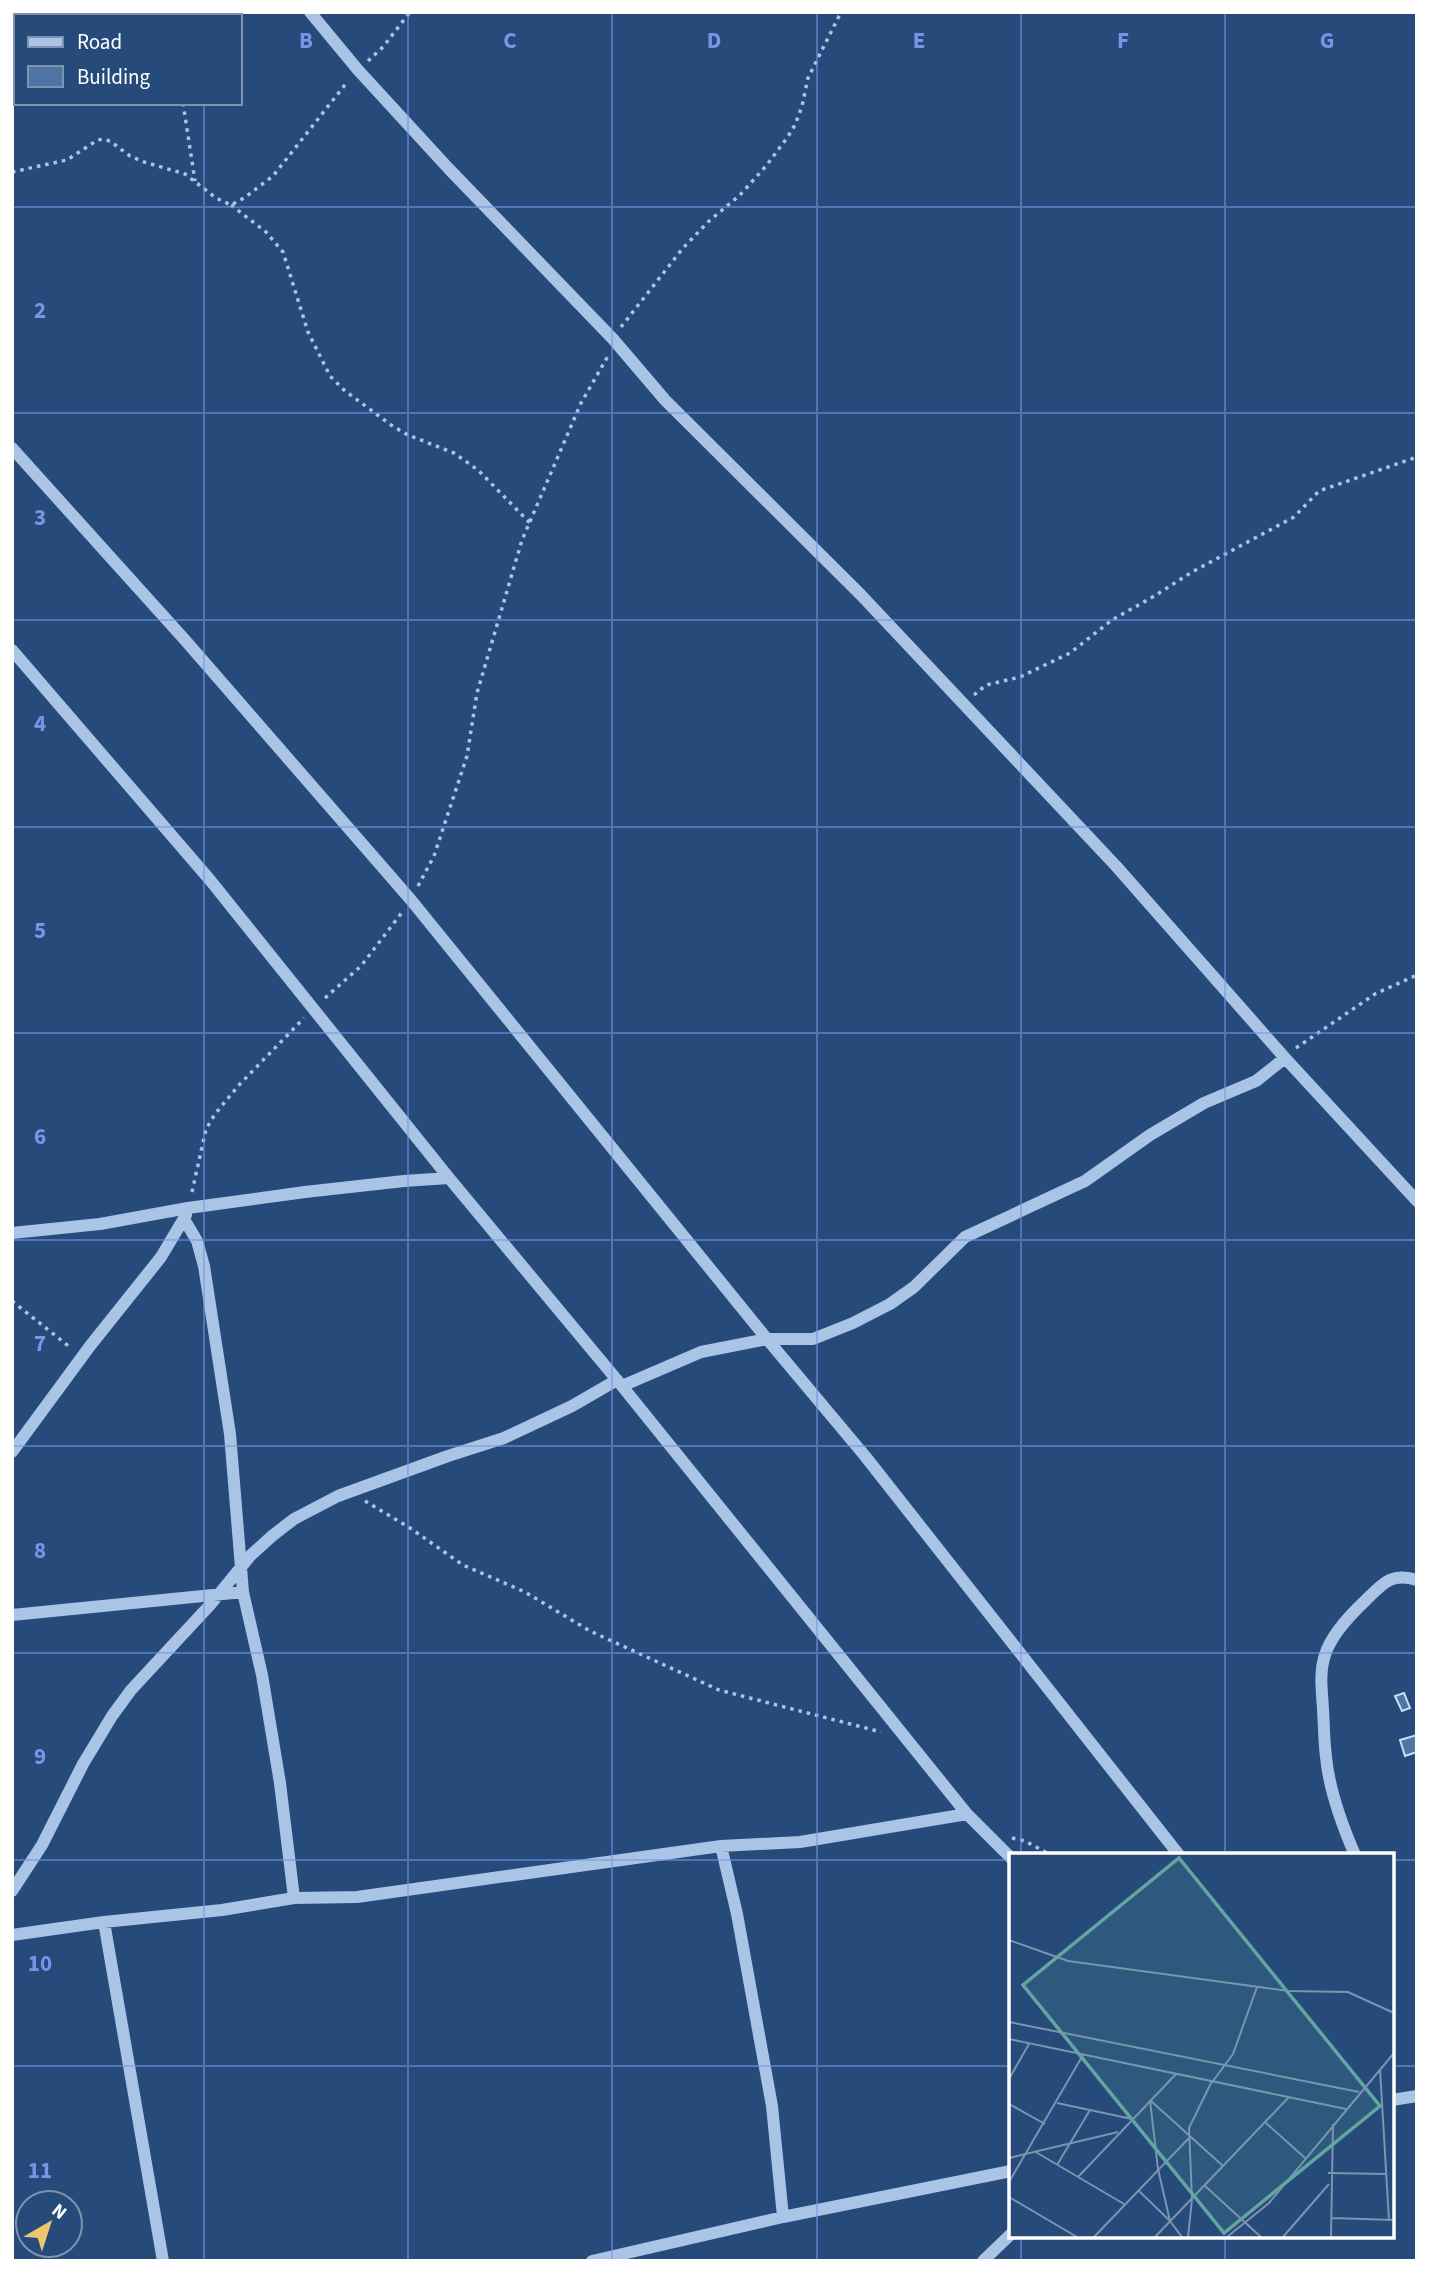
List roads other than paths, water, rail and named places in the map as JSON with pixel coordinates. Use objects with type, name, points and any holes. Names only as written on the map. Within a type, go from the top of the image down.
[{"type":"street","points":[[310,12],[358,70],[613,339],[666,400],[861,595],[1116,866],[1285,1058],[1417,1201]]},
{"type":"street","points":[[12,448],[185,640],[411,900],[865,1456],[1176,1853]]},
{"type":"street","points":[[15,657],[210,880],[967,1814],[1009,1856]]},
{"type":"street","points":[[12,1891],[42,1845],[83,1763],[131,1690],[241,1567],[294,1519],[338,1496],[505,1438],[619,1383],[701,1352],[767,1339],[813,1339],[853,1323],[890,1304],[914,1287],[965,1237],[1085,1181],[1150,1135],[1204,1103],[1256,1081],[1285,1058]]},
{"type":"street","points":[[12,1233],[186,1214],[404,1181],[449,1178]]},
{"type":"street","points":[[12,1452],[161,1258],[186,1214]]},
{"type":"street","points":[[186,1214],[204,1266],[230,1434],[243,1592],[262,1675],[280,1783],[294,1898]]},
{"type":"street","points":[[1354,1853],[1331,1784],[1326,1758],[1321,1675],[1325,1655],[1334,1638],[1364,1602],[1389,1579],[1406,1577],[1417,1580]]},
{"type":"street","points":[[12,1615],[243,1592]]},
{"type":"street","points":[[12,1935],[222,1910],[294,1898],[357,1897],[720,1846],[800,1842],[967,1814]]},
{"type":"street","points":[[720,1846],[737,1914],[772,2106],[783,2217]]},
{"type":"street","points":[[104,1922],[163,2261]]},
{"type":"street","points":[[1394,2100],[1417,2096]]},
{"type":"street","points":[[592,2261],[783,2217],[1009,2171]]},
{"type":"street","points":[[983,2261],[1009,2236]]}]
